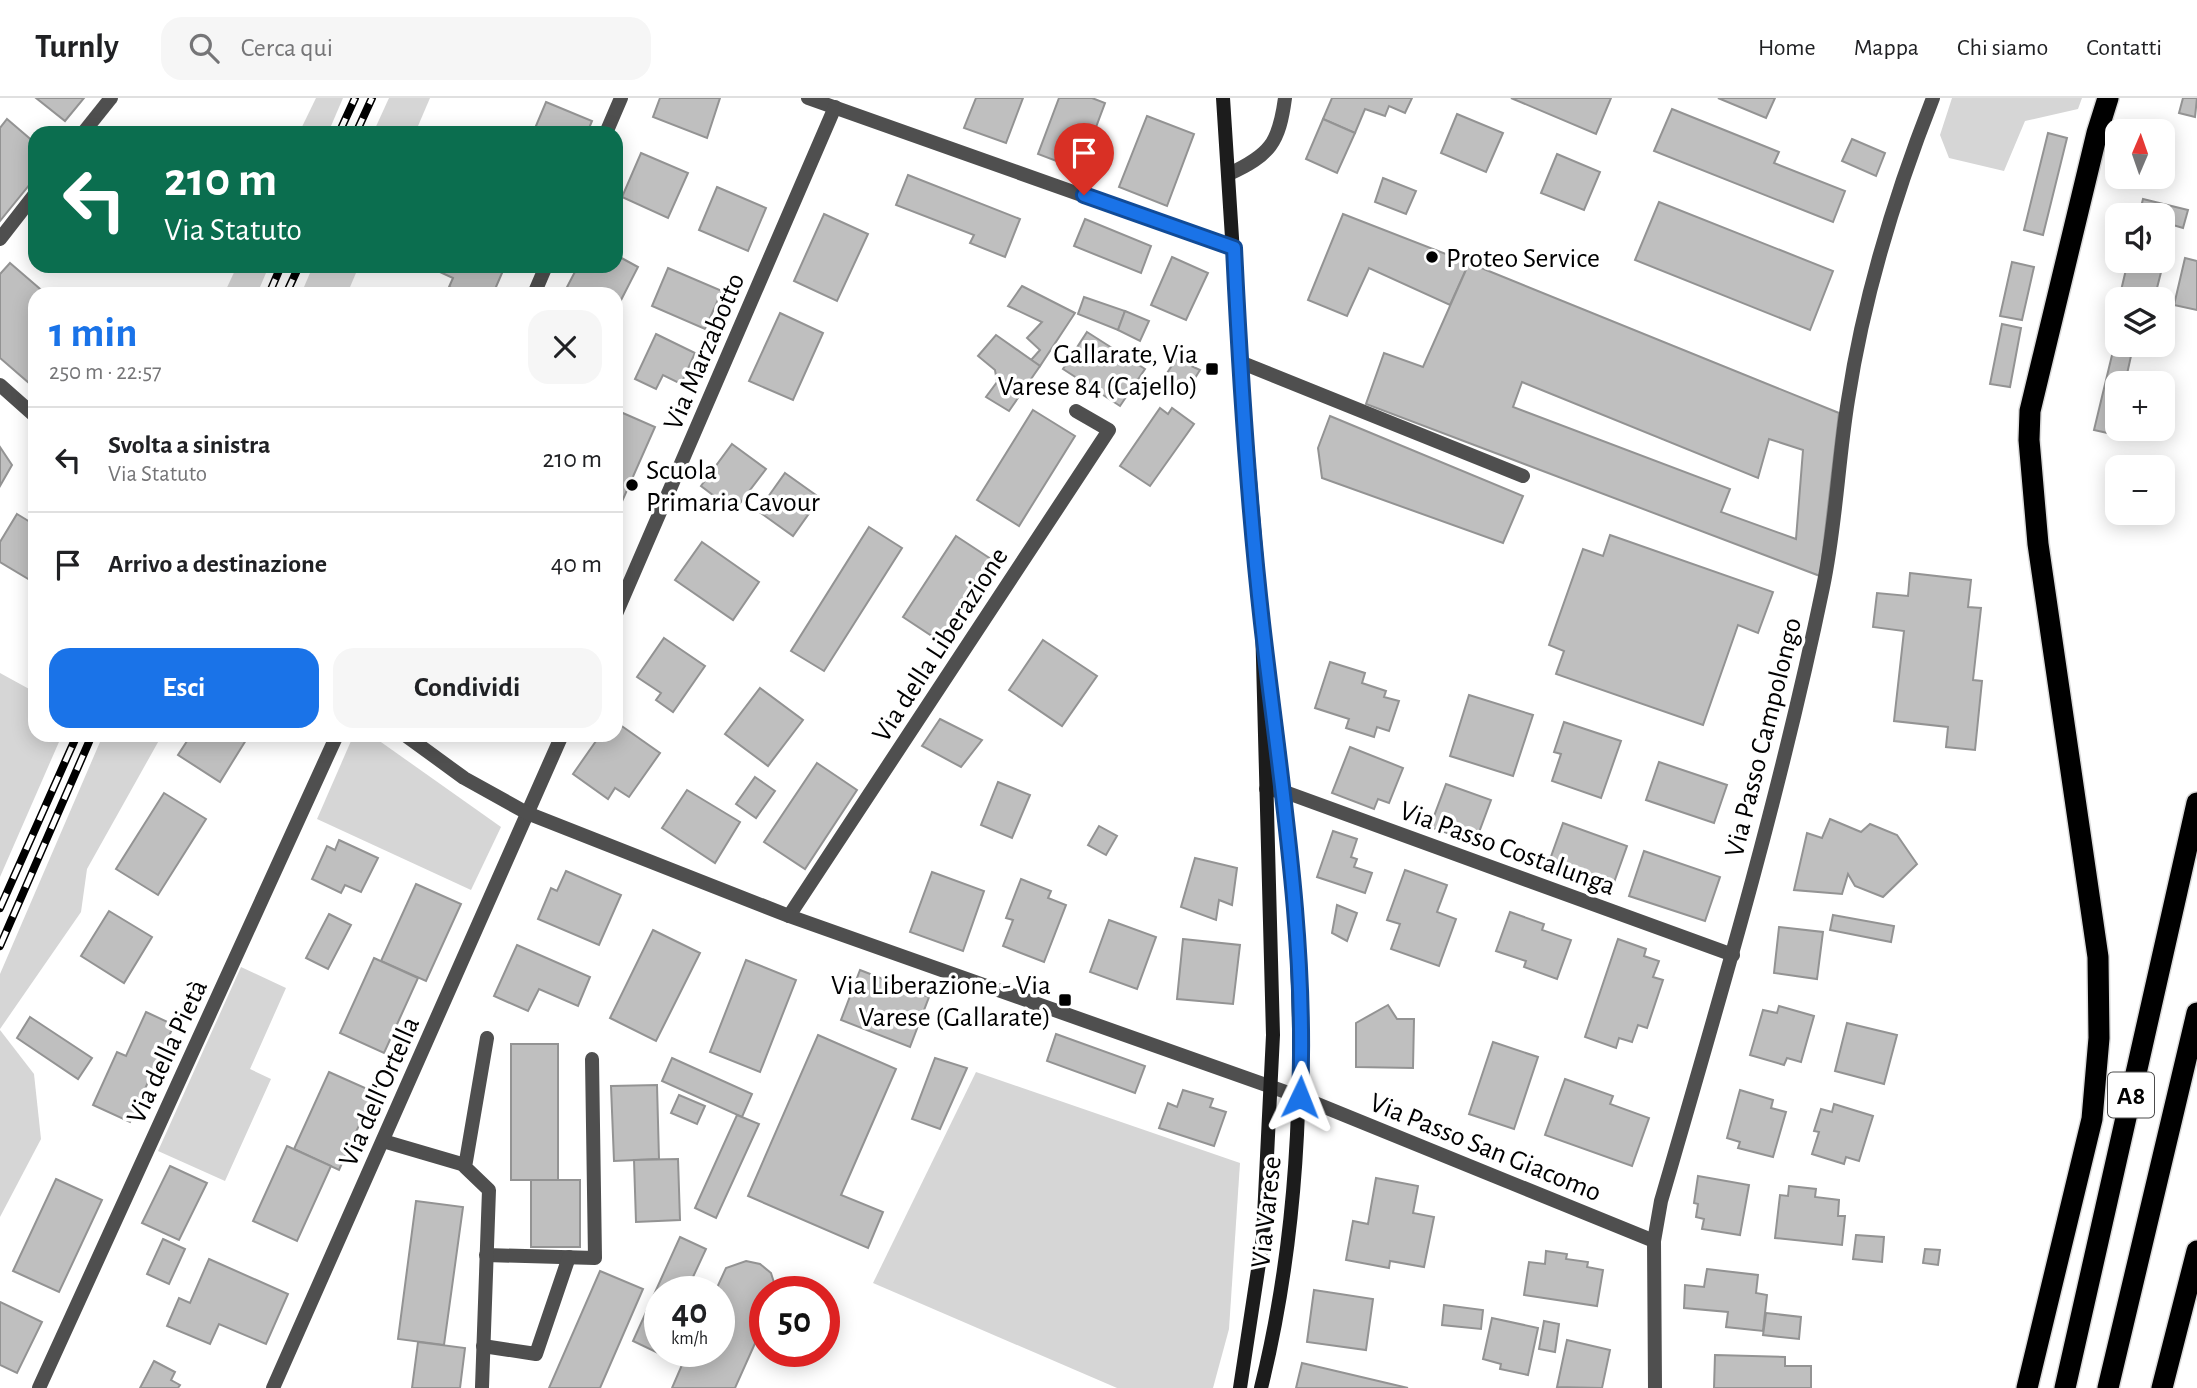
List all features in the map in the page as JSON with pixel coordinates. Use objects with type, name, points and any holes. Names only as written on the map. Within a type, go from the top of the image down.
[{"type":"highway","points":[[2027,1388],[2092,1119],[2099,1038],[2098,957],[2031,489],[2030,411],[2094,145],[2108,98]]},
{"type":"highway","name":"A8","points":[[2065,1388],[2197,803]]},
{"type":"highway","name":"A8","points":[[2108,1388],[2197,1013]]},
{"type":"highway","points":[[2162,1388],[2197,1251]]},
{"type":"main road","name":"Via Varese","points":[[1223,98],[1240,362],[1262,622],[1285,792],[1301,1039],[1300,1097],[1288,1238],[1261,1388]]},
{"type":"main road","name":"Via Varese","points":[[1240,1388],[1263,1237],[1272,1088],[1273,986],[1262,622]]},
{"type":"street","points":[[89,126],[111,98]]},
{"type":"street","points":[[609,126],[621,98]]},
{"type":"street","points":[[808,98],[1234,248]]},
{"type":"street","points":[[1229,174],[1267,153],[1280,125],[1285,98]]},
{"type":"street","name":"Via Passo Campolongo","points":[[1655,1388],[1654,1241],[1661,1201],[1733,955],[1766,829],[1823,586],[1839,497],[1848,402],[1888,217],[1933,98]]},
{"type":"street","name":"Via Marzabotto","points":[[623,598],[835,107]]},
{"type":"street","points":[[0,239],[28,203]]},
{"type":"street","points":[[1240,362],[1523,476]]},
{"type":"street","points":[[0,385],[28,410]]},
{"type":"street","name":"Via della Liberazione","points":[[789,916],[1109,430],[1076,411]]},
{"type":"street","name":"Via della Pietà","points":[[39,1388],[334,742]]},
{"type":"street","points":[[415,742],[464,778],[527,813],[789,916],[1300,1097]]},
{"type":"street","points":[[527,813],[559,742]]},
{"type":"street","name":"Via Passo Costalunga","points":[[1266,789],[1285,792],[1733,955]]},
{"type":"street","name":"Via dell'Ortella","points":[[273,1388],[527,813]]},
{"type":"street","points":[[465,1164],[487,1038]]},
{"type":"street","points":[[486,1255],[595,1258],[592,1059]]},
{"type":"street","name":"Via Passo San Giacomo","points":[[1300,1097],[1654,1241]]},
{"type":"street","points":[[383,1141],[465,1164],[489,1190],[482,1387]]},
{"type":"street","points":[[484,1346],[536,1354],[569,1257]]},
{"type":"shaded area","points":[[316,98],[343,98],[331,126],[302,126]]},
{"type":"shaded area","points":[[389,98],[430,98],[418,126],[376,126]]},
{"type":"shaded area","points":[[1952,98],[2082,98],[2078,109],[2025,121],[2004,171],[1949,158],[1940,135]]},
{"type":"shaded area","points":[[234,273],[266,273],[260,287],[227,287]]},
{"type":"shaded area","points":[[310,273],[356,273],[350,287],[304,287]]},
{"type":"shaded area","points":[[0,673],[28,688],[28,742],[59,742],[0,877]]},
{"type":"shaded area","points":[[100,742],[158,742],[87,869],[81,912],[0,1029],[0,974]]},
{"type":"shaded area","points":[[351,742],[381,742],[501,827],[471,890],[317,819]]},
{"type":"shaded area","points":[[241,967],[286,988],[250,1069],[271,1079],[225,1181],[158,1151]]},
{"type":"shaded area","points":[[0,1030],[34,1074],[41,1139],[0,1217]]},
{"type":"shaded area","points":[[976,1072],[1240,1163],[1229,1329],[1213,1388],[1117,1388],[873,1283]]},
{"type":"building","points":[[36,98],[84,98],[65,121]]},
{"type":"building","points":[[660,98],[720,98],[707,138],[653,117]]},
{"type":"building","points":[[976,98],[1023,98],[1006,143],[964,128]]},
{"type":"building","points":[[1059,98],[1092,98],[1105,103],[1080,170],[1038,154]]},
{"type":"building","points":[[1332,98],[1412,98],[1405,113],[1389,106],[1385,116],[1365,109],[1355,133],[1323,119]]},
{"type":"building","points":[[1511,98],[1611,98],[1596,134]]},
{"type":"building","points":[[1718,98],[1775,98],[1766,118]]},
{"type":"building","points":[[2183,98],[2197,98],[2195,117],[2179,113]]},
{"type":"building","points":[[546,102],[592,121],[590,126],[536,126]]},
{"type":"building","points":[[1672,109],[1779,152],[1774,163],[1845,191],[1833,222],[1654,151]]},
{"type":"building","points":[[1457,114],[1503,133],[1486,172],[1441,153]]},
{"type":"building","points":[[1147,116],[1194,134],[1167,206],[1119,187]]},
{"type":"building","points":[[7,119],[28,137],[28,187],[0,221],[0,128]]},
{"type":"building","points":[[1323,119],[1355,133],[1337,173],[1306,159]]},
{"type":"building","points":[[2048,133],[2067,138],[2043,235],[2024,230]]},
{"type":"building","points":[[1852,139],[1885,153],[1876,176],[1842,161]]},
{"type":"building","points":[[641,153],[688,173],[668,218],[623,197]]},
{"type":"building","points":[[1557,154],[1600,172],[1584,210],[1541,193]]},
{"type":"building","points":[[908,175],[1020,219],[1005,257],[970,243],[974,235],[896,205]]},
{"type":"building","points":[[1383,178],[1416,191],[1406,214],[1375,202]]},
{"type":"building","points":[[717,187],[766,208],[748,251],[699,230]]},
{"type":"building","points":[[2143,199],[2159,203],[2142,203]]},
{"type":"building","points":[[1659,202],[1833,271],[1810,330],[1635,260]]},
{"type":"building","points":[[2175,207],[2188,210],[2183,228],[2175,226]]},
{"type":"building","points":[[824,214],[868,234],[837,301],[794,281]]},
{"type":"building","points":[[1343,214],[1469,263],[1450,305],[1369,268],[1347,316],[1308,300]]},
{"type":"building","points":[[1085,219],[1151,246],[1141,273],[1074,246]]},
{"type":"building","points":[[1172,257],[1208,273],[1186,320],[1151,305]]},
{"type":"building","points":[[2185,258],[2197,261],[2197,310],[2175,305]]},
{"type":"building","points":[[623,259],[638,267],[623,296],[623,287],[567,287],[574,273],[623,273]]},
{"type":"building","points":[[2012,262],[2034,267],[2022,320],[2000,316]]},
{"type":"building","points":[[10,263],[38,287],[28,287],[28,382],[0,358],[0,274]]},
{"type":"building","points":[[1469,263],[1839,413],[1820,576],[1366,404],[1384,353],[1423,367]],"holes":[[[1522,382],[1758,478],[1769,439],[1803,450],[1796,539],[1721,512],[1730,489],[1513,407]]]},
{"type":"building","points":[[668,268],[722,291],[705,329],[652,306]]},
{"type":"building","points":[[442,273],[502,273],[496,287],[449,287],[453,278]]},
{"type":"building","points":[[2125,273],[2161,273],[2157,287],[2122,287]]},
{"type":"building","points":[[1022,286],[1075,313],[1040,366],[1031,360],[1040,350],[1027,338],[1042,322],[1008,306]]},
{"type":"building","points":[[1084,297],[1125,311],[1118,330],[1078,314]]},
{"type":"building","points":[[1125,311],[1149,321],[1140,341],[1118,330]]},
{"type":"building","points":[[780,313],[823,333],[793,400],[749,381]]},
{"type":"building","points":[[2002,324],[2021,328],[2010,387],[1990,384]]},
{"type":"building","points":[[1087,332],[1145,369],[1120,406],[1063,369]]},
{"type":"building","points":[[656,334],[695,353],[681,384],[663,375],[656,389],[635,379]]},
{"type":"building","points":[[996,335],[1040,366],[1009,411],[986,397],[997,382],[995,370],[978,356]]},
{"type":"building","points":[[2112,357],[2131,357],[2128,371],[2108,371]]},
{"type":"building","points":[[1176,359],[1200,370],[1187,391],[1164,378]]},
{"type":"building","points":[[2105,384],[2105,432],[2094,430]]},
{"type":"building","points":[[1160,408],[1168,414],[1172,408],[1194,424],[1150,486],[1120,466]]},
{"type":"building","points":[[1033,410],[1075,436],[1019,526],[977,500]]},
{"type":"building","points":[[623,413],[655,427],[623,499]]},
{"type":"building","points":[[1330,416],[1523,496],[1503,543],[1322,478],[1318,448]]},
{"type":"building","points":[[732,444],[766,469],[734,511],[701,486]]},
{"type":"building","points":[[0,447],[12,465],[0,486]]},
{"type":"building","points":[[785,473],[820,498],[793,536],[758,511]]},
{"type":"building","points":[[17,514],[28,521],[28,579],[0,562],[0,542]]},
{"type":"building","points":[[869,527],[902,548],[824,671],[791,651]]},
{"type":"building","points":[[1610,535],[1773,592],[1758,633],[1738,625],[1703,725],[1556,674],[1564,651],[1549,645],[1583,549],[1603,556]]},
{"type":"building","points":[[956,536],[994,561],[941,642],[903,617]]},
{"type":"building","points":[[702,542],[759,582],[733,620],[675,580]]},
{"type":"building","points":[[1910,573],[1971,580],[1968,607],[1981,608],[1973,680],[1982,681],[1975,750],[1946,747],[1948,727],[1894,721],[1904,631],[1873,627],[1877,593],[1908,596]]},
{"type":"building","points":[[664,638],[705,666],[673,712],[656,700],[661,693],[637,677]]},
{"type":"building","points":[[1043,640],[1097,676],[1062,726],[1009,690]]},
{"type":"building","points":[[1330,662],[1365,673],[1362,683],[1386,691],[1384,697],[1399,701],[1389,731],[1377,727],[1374,737],[1346,728],[1349,719],[1315,708]]},
{"type":"building","points":[[760,688],[803,720],[768,766],[725,734]]},
{"type":"building","points":[[1469,695],[1533,715],[1513,776],[1450,756]]},
{"type":"building","points":[[940,719],[982,740],[961,767],[922,746]]},
{"type":"building","points":[[1564,722],[1621,741],[1601,798],[1552,781],[1561,754],[1554,752]]},
{"type":"building","points":[[623,727],[660,753],[629,797],[615,788],[608,799],[573,774],[595,742],[623,742]]},
{"type":"building","points":[[186,742],[245,742],[220,782],[178,755]]},
{"type":"building","points":[[1350,747],[1403,768],[1389,803],[1378,799],[1374,809],[1332,793]]},
{"type":"building","points":[[1659,762],[1727,785],[1714,823],[1646,800]]},
{"type":"building","points":[[817,763],[857,790],[805,869],[764,842]]},
{"type":"building","points":[[755,777],[775,791],[756,818],[736,804]]},
{"type":"building","points":[[998,782],[1030,795],[1012,838],[981,825]]},
{"type":"building","points":[[1446,784],[1491,800],[1475,843],[1430,827]]},
{"type":"building","points":[[687,790],[740,822],[715,863],[662,828]]},
{"type":"building","points":[[164,793],[206,819],[158,895],[116,869]]},
{"type":"building","points":[[1830,819],[1861,832],[1870,824],[1897,835],[1917,864],[1883,897],[1855,886],[1848,874],[1842,894],[1794,890],[1807,833],[1822,838]]},
{"type":"building","points":[[1563,823],[1627,846],[1612,888],[1548,865]]},
{"type":"building","points":[[1099,826],[1117,836],[1106,855],[1088,845]]},
{"type":"building","points":[[1333,831],[1357,839],[1351,857],[1357,859],[1354,867],[1372,873],[1365,893],[1317,877]]},
{"type":"building","points":[[339,840],[378,858],[361,892],[345,885],[341,893],[312,879],[327,846],[335,850]]},
{"type":"building","points":[[1644,851],[1720,877],[1705,921],[1629,896]]},
{"type":"building","points":[[1195,858],[1237,868],[1232,905],[1219,900],[1216,920],[1181,907]]},
{"type":"building","points":[[1405,870],[1447,885],[1437,912],[1456,919],[1439,966],[1391,949],[1400,924],[1387,920]]},
{"type":"building","points":[[566,871],[621,895],[599,945],[538,919],[551,888],[557,891]]},
{"type":"building","points":[[932,872],[984,891],[963,951],[910,932]]},
{"type":"building","points":[[1021,879],[1051,891],[1048,898],[1066,905],[1044,962],[1003,946],[1013,920],[1006,918]]},
{"type":"building","points":[[416,884],[461,904],[426,981],[381,961]]},
{"type":"building","points":[[1337,905],[1357,913],[1347,941],[1332,933]]},
{"type":"building","points":[[109,911],[152,937],[124,983],[81,956]]},
{"type":"building","points":[[1510,912],[1544,924],[1542,930],[1571,940],[1557,979],[1524,967],[1526,961],[1496,951]]},
{"type":"building","points":[[329,914],[351,925],[328,969],[306,958]]},
{"type":"building","points":[[1833,915],[1894,926],[1891,942],[1830,930]]},
{"type":"building","points":[[1109,920],[1156,937],[1137,989],[1090,972]]},
{"type":"building","points":[[1779,927],[1823,932],[1817,979],[1774,973]]},
{"type":"building","points":[[653,930],[700,953],[656,1041],[610,1018]]},
{"type":"building","points":[[1183,939],[1240,945],[1233,1004],[1177,999]]},
{"type":"building","points":[[1618,939],[1646,949],[1644,956],[1659,961],[1653,977],[1663,980],[1647,1028],[1638,1025],[1632,1042],[1619,1038],[1616,1048],[1585,1037]]},
{"type":"building","points":[[517,945],[590,977],[578,1006],[539,989],[528,1011],[494,996]]},
{"type":"building","points":[[374,958],[418,978],[384,1053],[340,1033]]},
{"type":"building","points":[[746,960],[796,980],[760,1072],[710,1052]]},
{"type":"building","points":[[860,970],[929,997],[910,1047],[841,1020]]},
{"type":"building","points":[[1388,1005],[1397,1019],[1414,1019],[1413,1068],[1356,1067],[1356,1023]]},
{"type":"building","points":[[1779,1006],[1814,1016],[1801,1062],[1787,1058],[1784,1065],[1750,1055],[1763,1010],[1777,1013]]},
{"type":"building","points":[[146,1012],[174,1025],[130,1122],[93,1105],[117,1052],[126,1056]]},
{"type":"building","points":[[30,1017],[92,1058],[78,1079],[17,1038]]},
{"type":"building","points":[[1847,1023],[1897,1035],[1884,1084],[1835,1071]]},
{"type":"building","points":[[1056,1034],[1145,1066],[1135,1093],[1047,1061]]},
{"type":"building","points":[[818,1035],[896,1069],[841,1195],[883,1212],[868,1248],[748,1196]]},
{"type":"building","points":[[1493,1042],[1538,1057],[1514,1129],[1469,1114]]},
{"type":"building","points":[[511,1044],[558,1044],[558,1180],[511,1180]]},
{"type":"building","points":[[672,1058],[752,1094],[742,1117],[662,1081]]},
{"type":"building","points":[[935,1058],[967,1068],[940,1129],[912,1119]]},
{"type":"building","points":[[329,1072],[374,1092],[339,1170],[294,1149]]},
{"type":"building","points":[[1565,1079],[1613,1096],[1610,1104],[1649,1118],[1632,1166],[1545,1135]]},
{"type":"building","points":[[657,1085],[659,1159],[614,1161],[611,1086]]},
{"type":"building","points":[[1183,1090],[1213,1099],[1210,1107],[1226,1112],[1214,1146],[1159,1128],[1168,1103],[1177,1107]]},
{"type":"building","points":[[1740,1090],[1773,1100],[1771,1108],[1786,1112],[1773,1157],[1738,1148],[1740,1142],[1727,1138]]},
{"type":"building","points":[[679,1095],[705,1106],[697,1124],[671,1113]]},
{"type":"building","points":[[1834,1104],[1873,1116],[1859,1161],[1846,1157],[1844,1164],[1812,1154],[1819,1132],[1814,1131],[1821,1109],[1832,1112]]},
{"type":"building","points":[[737,1115],[759,1124],[716,1218],[695,1208]]},
{"type":"building","points":[[287,1146],[331,1166],[297,1241],[253,1221]]},
{"type":"building","points":[[678,1159],[680,1220],[636,1222],[634,1160]]},
{"type":"building","points":[[170,1166],[207,1183],[179,1240],[142,1223]]},
{"type":"building","points":[[1698,1176],[1749,1185],[1740,1235],[1702,1229],[1704,1219],[1696,1217],[1698,1204],[1694,1203]]},
{"type":"building","points":[[1376,1178],[1418,1186],[1413,1213],[1434,1217],[1424,1267],[1390,1261],[1389,1268],[1346,1260],[1353,1221],[1368,1224]]},
{"type":"building","points":[[56,1179],[102,1200],[59,1292],[13,1271]]},
{"type":"building","points":[[531,1180],[580,1180],[580,1247],[531,1247]]},
{"type":"building","points":[[1789,1186],[1816,1189],[1815,1197],[1839,1200],[1838,1216],[1845,1216],[1842,1245],[1775,1238],[1780,1195],[1788,1196]]},
{"type":"building","points":[[416,1201],[463,1207],[444,1345],[398,1339]]},
{"type":"building","points":[[1856,1235],[1884,1237],[1882,1262],[1853,1259]]},
{"type":"building","points":[[680,1237],[706,1249],[693,1276],[662,1276]]},
{"type":"building","points":[[163,1239],[185,1249],[169,1284],[147,1274]]},
{"type":"building","points":[[1925,1249],[1940,1250],[1938,1265],[1923,1263]]},
{"type":"building","points":[[1546,1251],[1567,1254],[1566,1259],[1588,1262],[1587,1267],[1603,1270],[1597,1306],[1524,1295],[1529,1262],[1545,1264]]},
{"type":"building","points":[[209,1259],[288,1294],[266,1344],[219,1324],[210,1344],[167,1326],[179,1298],[190,1303]]},
{"type":"building","points":[[746,1261],[760,1264],[772,1276],[749,1276],[749,1357],[735,1388],[672,1388],[681,1367],[735,1367],[735,1276],[722,1276],[726,1268]]},
{"type":"building","points":[[1707,1269],[1758,1275],[1756,1293],[1767,1295],[1763,1331],[1726,1327],[1728,1312],[1684,1308],[1685,1285],[1704,1287]]},
{"type":"building","points":[[600,1271],[643,1289],[600,1388],[549,1388]]},
{"type":"building","points":[[1314,1290],[1373,1299],[1366,1350],[1307,1342]]},
{"type":"building","points":[[0,1302],[42,1322],[17,1373],[0,1365]]},
{"type":"building","points":[[1444,1305],[1483,1310],[1481,1329],[1442,1325]]},
{"type":"building","points":[[1766,1313],[1801,1317],[1799,1339],[1763,1335]]},
{"type":"building","points":[[644,1317],[644,1346],[633,1341]]},
{"type":"building","points":[[1492,1318],[1538,1328],[1528,1375],[1500,1369],[1501,1364],[1483,1359]]},
{"type":"building","points":[[1544,1321],[1559,1324],[1555,1352],[1539,1349]]},
{"type":"building","points":[[1567,1340],[1610,1350],[1602,1388],[1557,1387]]},
{"type":"building","points":[[418,1342],[465,1348],[460,1388],[412,1388]]},
{"type":"building","points":[[1715,1355],[1785,1357],[1785,1366],[1811,1366],[1811,1388],[1714,1388]]},
{"type":"building","points":[[154,1361],[175,1372],[171,1380],[180,1385],[178,1388],[140,1388]]},
{"type":"building","points":[[1302,1363],[1408,1388],[1296,1388]]},
{"type":"railway","points":[[342,126],[355,98]]},
{"type":"railway","points":[[359,126],[372,98]]},
{"type":"railway","points":[[272,287],[278,273]]},
{"type":"railway","points":[[289,287],[296,273]]},
{"type":"railway","points":[[0,908],[74,742]]},
{"type":"railway","points":[[0,946],[89,742]]},
{"type":"place","name":"Proteo Service","points":[[1432,257]]},
{"type":"place","name":"Gallarate, Via Varese 84 (Cajello)","points":[[1212,369]]},
{"type":"place","name":"Scuola Primaria Cavour","points":[[632,485]]},
{"type":"place","name":"Via Liberazione - Via Varese (Gallarate)","points":[[1065,1000]]},
{"type":"route","points":[[1084,195],[1234,248],[1240,362],[1262,622],[1285,792],[1301,1039],[1300,1097]]}]
